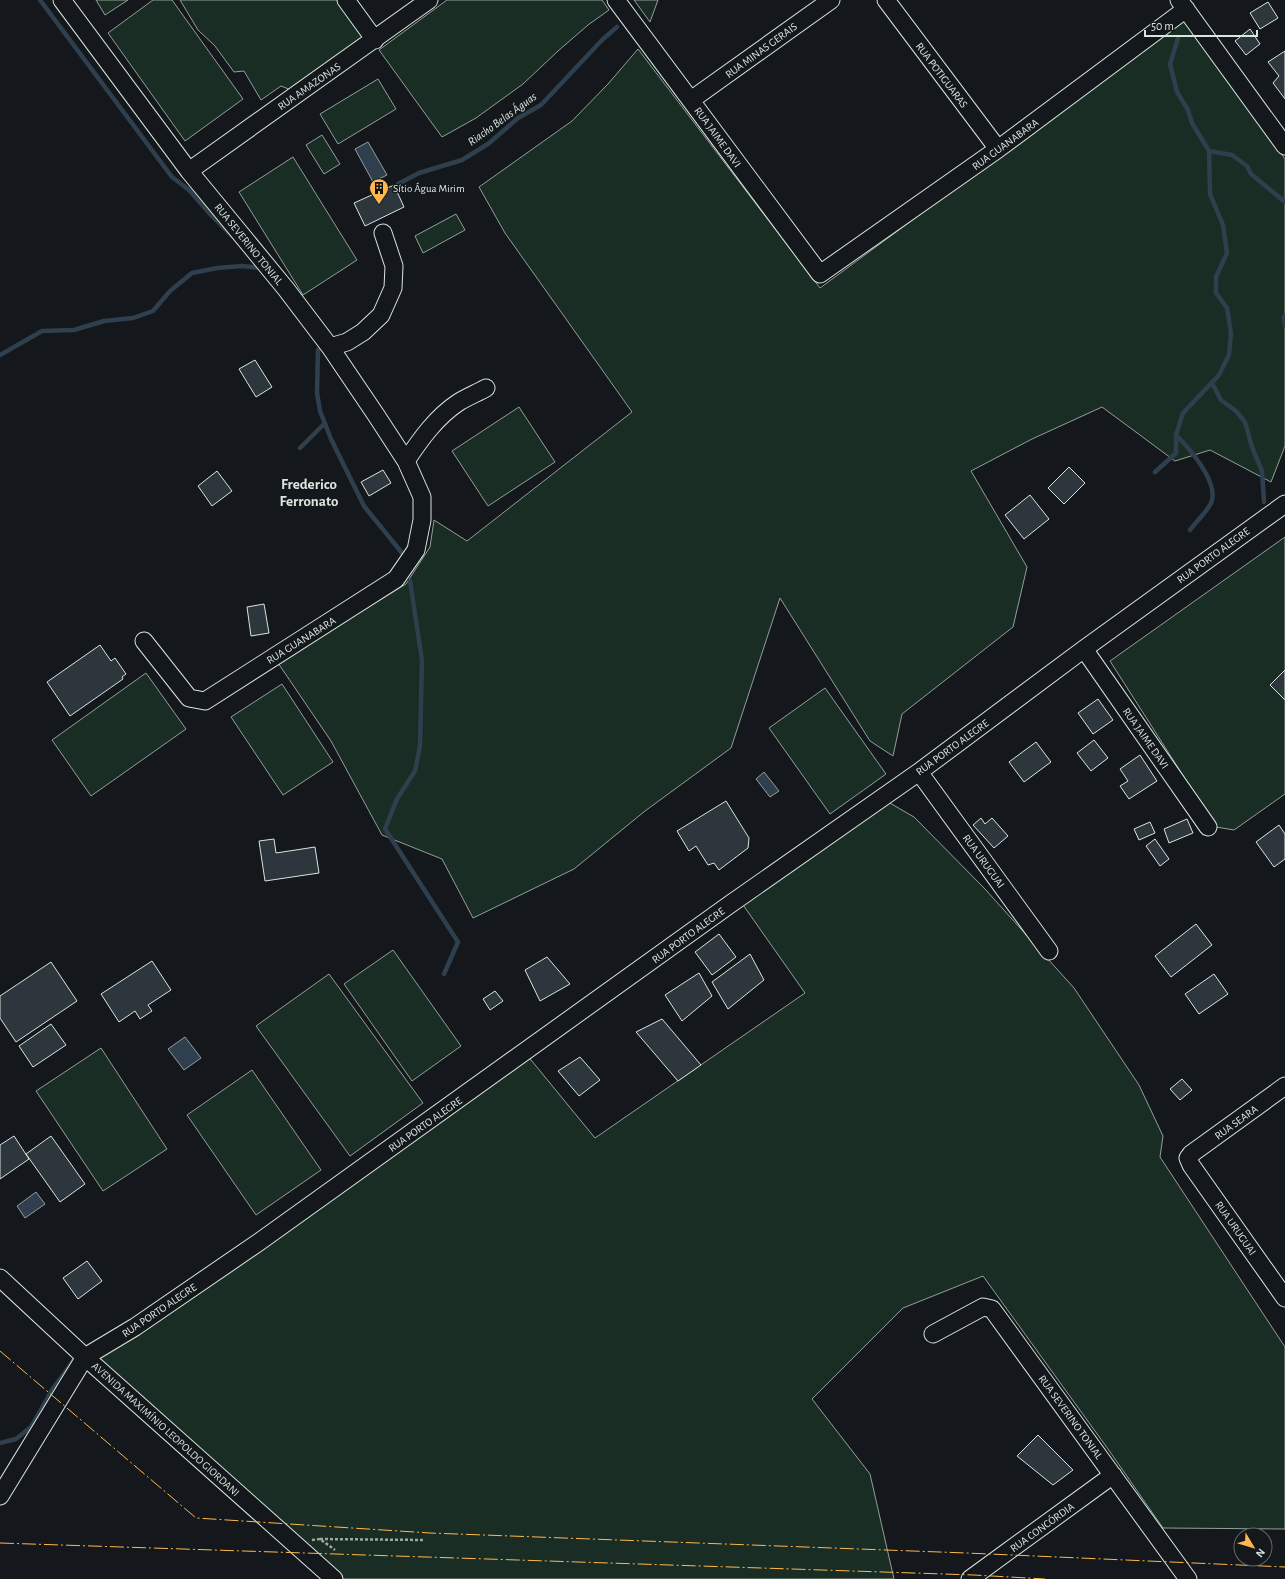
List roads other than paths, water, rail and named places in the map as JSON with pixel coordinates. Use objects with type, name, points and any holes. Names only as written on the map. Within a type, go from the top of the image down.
[{"type":"street","name":"RUA SEVERINO TONIAL","points":[[62,0],[189,171],[286,290],[330,347],[406,462],[422,497]]},
{"type":"street","points":[[346,0],[375,40]]},
{"type":"street","name":"RUA AMAZONAS","points":[[189,171],[375,40],[429,0]]},
{"type":"street","name":"RUA JAIME DAVI","points":[[616,0],[820,274]]},
{"type":"street","name":"RUA MINAS GERAIS","points":[[691,100],[830,0]]},
{"type":"street","name":"RUA POTIGUARAS","points":[[886,0],[998,150]]},
{"type":"street","points":[[1183,5],[1285,146]]},
{"type":"street","name":"RUA GUANABARA","points":[[820,274],[998,150],[1183,5]]},
{"type":"street","points":[[330,347],[347,342],[381,315],[393,288],[394,266],[383,233]]},
{"type":"street","points":[[406,462],[430,429],[444,413],[459,402],[486,388]]},
{"type":"street","name":"RUA GUANABARA","points":[[144,641],[189,698],[205,701],[396,579],[416,550],[422,520],[422,497]]},
{"type":"street","name":"RUA PORTO ALEGRE","points":[[85,1357],[135,1327],[259,1242],[775,873],[919,772],[1084,649],[1285,504]]},
{"type":"street","name":"RUA JAIME DAVI","points":[[1084,649],[1208,827]]},
{"type":"street","name":"RUA URUGUAI","points":[[919,772],[1049,951]]},
{"type":"street","name":"RUA SEARA","points":[[1188,1158],[1191,1154],[1285,1086]]},
{"type":"street","name":"RUA URUGUAI","points":[[1188,1158],[1191,1165],[1285,1298]]},
{"type":"street","name":"AVENIDA MAXIMÍNIO LEOPOLDO GIORDANI","points":[[0,1278],[85,1357],[334,1579]]},
{"type":"street","name":"RUA SEVERINO TONIAL","points":[[933,1334],[983,1307],[992,1309],[1114,1475],[1188,1579]]},
{"type":"street","points":[[0,1496],[85,1357]]},
{"type":"street","name":"RUA CONCÓRDIA","points":[[970,1579],[1114,1475]]},
{"type":"water","points":[[368,142],[387,175],[373,182],[355,149]]},
{"type":"water","points":[[764,772],[779,791],[770,797],[756,779]]},
{"type":"water","points":[[185,1037],[201,1058],[184,1070],[168,1049]]},
{"type":"water","points":[[36,1192],[45,1204],[25,1218],[17,1206]]},
{"type":"waterway","points":[[40,0],[172,177],[189,190],[232,236]]},
{"type":"waterway","name":"Riacho Belas Águas","points":[[398,184],[419,173],[462,160],[488,144],[518,118],[541,105],[602,40],[617,27]]},
{"type":"waterway","points":[[1155,472],[1176,453],[1176,435],[1183,413],[1219,375],[1229,355],[1231,333],[1227,308],[1216,293],[1216,277],[1227,253],[1223,225],[1210,194],[1209,151],[1192,123],[1188,110],[1177,92],[1170,64],[1178,38]]},
{"type":"waterway","points":[[1209,151],[1232,155],[1247,166],[1251,174],[1285,202]]},
{"type":"waterway","name":"Riacho Belas Águas","points":[[0,355],[42,331],[74,330],[104,321],[133,318],[153,311],[170,291],[192,273],[217,268],[242,266],[262,268]]},
{"type":"waterway","points":[[1285,316],[1285,325]]},
{"type":"waterway","points":[[318,350],[317,393],[320,411],[331,439],[364,506],[402,553]]},
{"type":"waterway","points":[[1212,383],[1221,400],[1236,411],[1245,422],[1252,447],[1262,471],[1264,502]]},
{"type":"waterway","points":[[300,448],[325,423]]},
{"type":"waterway","points":[[1176,435],[1202,466],[1211,486],[1213,495],[1209,507],[1190,530]]},
{"type":"waterway","points":[[410,581],[422,660],[420,746],[415,771],[397,799],[385,829],[458,942],[444,974]]},
{"type":"waterway","points":[[0,1443],[16,1439],[31,1427],[52,1390],[73,1361]]},
{"type":"place","name":"Sítio Água Mirim","points":[[379,205]]},
{"type":"district","name":"Frederico Ferronato","points":[[309,492]]}]
